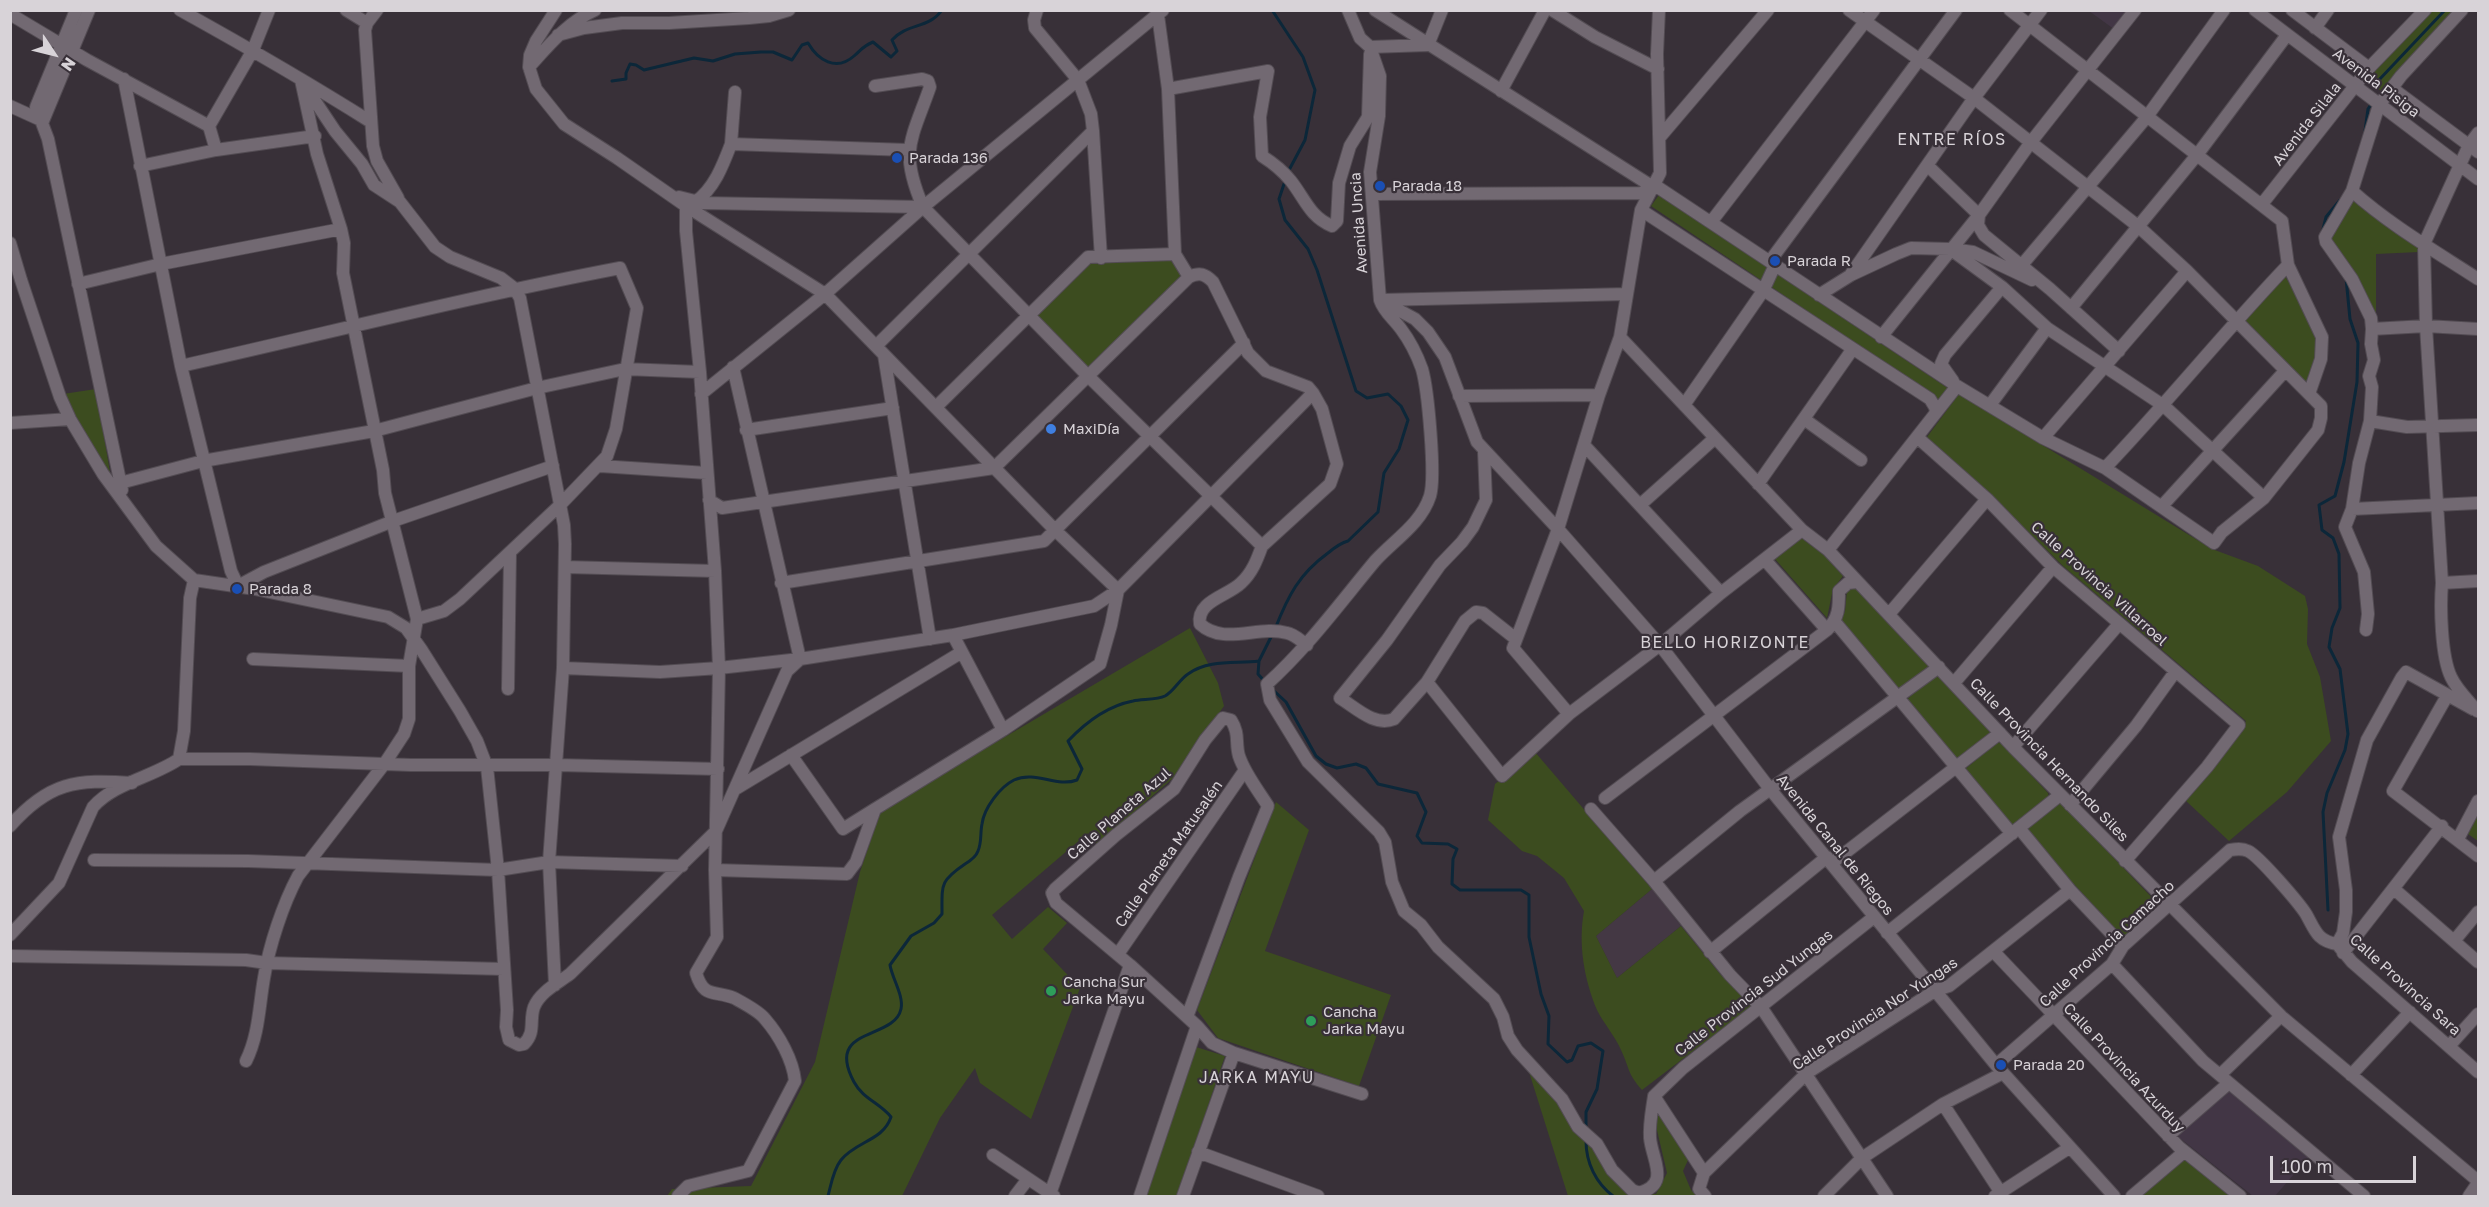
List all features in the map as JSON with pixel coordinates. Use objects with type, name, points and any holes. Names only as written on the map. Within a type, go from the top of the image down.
[{"type":"street","points":[[76,10],[67,47],[43,121],[120,483],[128,509]]},
{"type":"street","points":[[67,47],[90,10]]},
{"type":"street","points":[[180,10],[315,86],[371,122]]},
{"type":"street","points":[[209,126],[253,50],[269,10]]},
{"type":"street","points":[[346,10],[367,23]]},
{"type":"street","points":[[377,10],[367,23],[365,40],[373,146],[383,184],[400,202],[435,248],[450,257],[492,273],[514,288],[524,313],[564,525],[563,668],[549,862],[555,985]]},
{"type":"street","points":[[556,10],[536,41],[530,55],[529,67],[536,89],[564,124],[670,195],[691,204],[825,294],[1055,530],[1118,590]]},
{"type":"street","points":[[529,67],[558,35],[582,16],[595,10]]},
{"type":"street","points":[[558,35],[584,28],[622,23],[669,23],[747,14],[769,16],[789,10]]},
{"type":"street","points":[[1037,10],[1034,20],[1035,28],[1078,80],[1091,114],[1094,131],[1101,258]]},
{"type":"street","name":"Avenida Uncia","points":[[1348,10],[1359,38],[1370,47],[1380,76],[1379,116],[1370,172],[1380,300]]},
{"type":"street","points":[[1375,10],[1711,222],[1957,386],[2043,438],[2105,468],[2214,543],[2222,532],[2264,498],[2318,430],[2321,406],[2139,227],[1974,98],[1850,10]]},
{"type":"street","points":[[1428,45],[1442,10]]},
{"type":"street","points":[[1501,91],[1545,10]]},
{"type":"street","points":[[1552,10],[1595,37],[1658,69]]},
{"type":"street","points":[[1569,714],[1513,648],[1558,529],[1599,395],[1620,337],[1641,210],[1656,188],[1660,174],[1659,10]]},
{"type":"street","points":[[1660,137],[1768,10]]},
{"type":"street","points":[[1711,222],[1874,10]]},
{"type":"street","points":[[1684,405],[1763,291],[1773,263],[1956,10]]},
{"type":"street","points":[[2010,10],[2146,118],[2282,221],[2288,265],[2322,337],[2321,359],[2308,394]]},
{"type":"street","points":[[1851,275],[1974,98],[2041,10]]},
{"type":"street","points":[[1881,337],[1979,215],[2031,142],[2135,10]]},
{"type":"street","points":[[2021,266],[2146,118],[2224,10]]},
{"type":"street","name":"Avenida Pisiga","points":[[2255,10],[2478,180]]},
{"type":"street","name":"Avenida Pisiga","points":[[2292,10],[2369,68]]},
{"type":"street","points":[[2315,28],[2328,10]]},
{"type":"street","name":"Avenida Silala","points":[[2262,204],[2369,68],[2425,10]]},
{"type":"street","points":[[2366,630],[2368,606],[2364,572],[2345,527],[2352,509],[2359,463],[2370,422],[2372,387],[2369,376],[2374,360],[2371,318],[2352,279],[2326,242],[2325,237],[2352,191],[2379,105],[2462,10]]},
{"type":"street","points":[[701,394],[825,294],[923,207],[1161,13]]},
{"type":"street","points":[[1161,13],[1168,89],[1174,254],[1189,276]]},
{"type":"street","points":[[10,14],[209,126],[216,150]]},
{"type":"street","points":[[2071,308],[2197,155],[2287,35]]},
{"type":"street","points":[[1168,89],[1268,70],[1260,117],[1262,156],[1279,168],[1320,221],[1332,226],[1337,221],[1339,183],[1350,146],[1368,117],[1370,47],[1428,45]]},
{"type":"street","points":[[124,79],[181,366],[231,571],[238,586]]},
{"type":"street","points":[[875,86],[922,79],[928,81],[930,87],[908,150],[911,179],[923,207],[1028,316],[1262,546]]},
{"type":"street","points":[[246,1061],[254,1046],[267,963],[290,891],[306,864],[385,763],[404,734],[409,719],[409,666],[417,619],[385,493],[383,470],[343,273],[344,243],[341,229],[317,154],[315,136],[301,80]]},
{"type":"street","points":[[301,80],[335,131],[362,164],[370,180],[383,184]]},
{"type":"street","name":"Avenida Pisiga","points":[[2392,88],[2474,149]]},
{"type":"street","points":[[678,1197],[688,1186],[748,1171],[795,1081],[794,1065],[765,1017],[733,998],[709,993],[699,984],[696,973],[717,937],[715,870],[719,668],[715,571],[700,372],[686,231],[691,204],[706,195],[731,144],[735,92]]},
{"type":"street","points":[[10,106],[43,121]]},
{"type":"street","points":[[880,351],[970,254],[1094,131]]},
{"type":"street","points":[[2478,133],[2474,149],[2460,166],[2424,244],[2426,326],[2442,583],[2440,608],[2450,677],[2478,712]]},
{"type":"street","points":[[140,166],[216,150],[315,136]]},
{"type":"street","points":[[731,144],[908,150]]},
{"type":"street","points":[[1928,166],[1979,215]]},
{"type":"street","points":[[1373,194],[1641,193],[1656,188]]},
{"type":"street","points":[[2352,191],[2424,244],[2478,279]]},
{"type":"street","points":[[691,204],[923,207]]},
{"type":"street","points":[[1641,210],[1930,399],[1936,409],[1935,414]]},
{"type":"street","points":[[1979,215],[1978,225],[1984,235],[2050,289],[2119,351]]},
{"type":"street","points":[[78,284],[161,264],[341,229]]},
{"type":"street","points":[[10,243],[16,281],[70,419],[103,474],[156,546],[194,580],[238,586],[369,612],[397,621],[413,638],[460,711],[477,741],[487,767],[498,870],[506,1027],[509,1040],[514,1044],[524,1044],[532,1034],[533,1009],[545,992],[570,974],[716,831],[787,671],[800,659]]},
{"type":"street","points":[[1819,295],[1851,275],[1911,248],[1973,252],[2050,289]]},
{"type":"street","points":[[1950,249],[2002,287],[2047,328],[2164,406],[2211,452],[2264,498]]},
{"type":"street","points":[[936,407],[1088,257],[1174,254]]},
{"type":"street","points":[[2105,468],[2164,406],[2235,320],[2288,265]]},
{"type":"street","points":[[181,366],[514,288],[620,268],[637,308],[612,445],[600,466],[510,553],[444,611],[417,619]]},
{"type":"street","points":[[2043,438],[2187,272]]},
{"type":"street","points":[[709,500],[722,508],[994,468],[1189,276],[1198,273],[1206,275],[1213,282],[1248,353],[1266,371],[1308,387],[1313,393],[1322,409],[1337,464],[1330,484],[1262,546],[1250,573],[1240,585],[1202,609],[1200,624],[1221,635],[1265,631],[1288,633],[1307,645]]},
{"type":"street","points":[[1957,386],[1941,364],[1945,355],[2002,287]]},
{"type":"street","points":[[1380,300],[1627,294]]},
{"type":"street","points":[[1380,300],[1383,310],[1401,329],[1416,355],[1427,392],[1433,483],[1430,495],[1416,522],[1377,560],[1307,645],[1267,684],[1270,700],[1308,762],[1379,832],[1385,842],[1392,882],[1404,911],[1421,925],[1438,947],[1494,999],[1503,1017],[1508,1036],[1517,1050],[1562,1099],[1578,1127],[1597,1144],[1612,1170],[1632,1190],[1639,1193],[1653,1186],[1657,1177],[1658,1168],[1650,1142],[1654,1096]]},
{"type":"street","points":[[1380,300],[1415,319],[1428,332],[1445,357],[1477,442],[1484,451],[1486,500],[1473,527],[1462,542],[1440,564],[1387,640],[1340,698],[1378,722],[1394,719],[1427,682],[1465,621],[1476,612],[1483,613],[1516,639]]},
{"type":"street","points":[[2372,328],[2426,326],[2478,329]]},
{"type":"street","points":[[1990,405],[2047,328]]},
{"type":"street","name":"Calle Provincia Hernando Siles","points":[[1620,337],[1802,530],[1828,550],[1890,614],[2013,747],[2281,1016],[2478,1182]]},
{"type":"street","points":[[781,583],[1044,541],[1244,343]]},
{"type":"street","points":[[1758,484],[1852,350]]},
{"type":"street","points":[[880,351],[893,408],[930,639]]},
{"type":"street","points":[[733,367],[800,659]]},
{"type":"street","points":[[120,483],[203,461],[374,430],[537,388],[625,369],[700,372]]},
{"type":"street","points":[[2162,506],[2285,371]]},
{"type":"street","points":[[1828,550],[1957,386]]},
{"type":"street","points":[[563,668],[660,672],[800,659],[953,635],[1094,606],[1118,590],[1313,393]]},
{"type":"street","points":[[1459,396],[1599,395]]},
{"type":"street","points":[[746,430],[893,408]]},
{"type":"street","points":[[10,423],[70,419]]},
{"type":"street","points":[[1804,419],[1861,460]]},
{"type":"street","points":[[2370,422],[2407,427],[2478,425]]},
{"type":"street","name":"Calle Provincia Villarroel","points":[[1917,437],[1987,500],[2053,567],[2239,725],[2207,767],[2125,861]]},
{"type":"street","points":[[1640,506],[1715,438]]},
{"type":"street","points":[[1584,445],[1721,592]]},
{"type":"street","name":"Avenida Canal de Riegos","points":[[1484,451],[1558,529],[1660,645],[1770,789],[1887,933],[1999,1069],[2107,1194]]},
{"type":"street","points":[[238,586],[264,572],[393,521],[553,466]]},
{"type":"street","points":[[600,466],[707,473]]},
{"type":"street","points":[[1890,614],[1987,500]]},
{"type":"street","points":[[2352,509],[2478,503]]},
{"type":"street","points":[[1427,682],[1502,777],[1569,714],[1660,645],[1721,592],[1802,530]]},
{"type":"street","points":[[508,689],[510,553]]},
{"type":"street","points":[[1765,560],[1898,698],[1957,768],[2123,946]]},
{"type":"street","points":[[565,567],[715,571]]},
{"type":"street","points":[[1954,683],[2053,567]]},
{"type":"street","points":[[179,759],[184,731],[190,598],[194,580]]},
{"type":"street","points":[[2442,583],[2478,581]]},
{"type":"street","points":[[1605,798],[1831,626],[1839,608],[1839,591],[1848,583],[1857,582]]},
{"type":"street","points":[[791,755],[843,829],[1004,730],[1100,664],[1112,625],[1118,590]]},
{"type":"street","points":[[2013,747],[2119,624]]},
{"type":"street","points":[[953,635],[1004,730]]},
{"type":"street","points":[[736,789],[962,652]]},
{"type":"street","points":[[253,659],[409,666]]},
{"type":"street","points":[[1654,881],[1770,789],[1939,668]]},
{"type":"street","points":[[2070,805],[2136,726],[2175,672]]},
{"type":"street","points":[[2340,949],[2346,901],[2339,837],[2367,740],[2406,672],[2478,712]]},
{"type":"street","points":[[2447,696],[2393,791],[2442,826],[2478,856]]},
{"type":"street","name":"Calle Planeta Azul","points":[[1118,954],[1056,903],[1052,893],[1116,835],[1174,789],[1205,740],[1223,718],[1231,720],[1237,729],[1238,754],[1245,771]]},
{"type":"street","points":[[1710,952],[1829,860],[1957,768],[2000,733]]},
{"type":"street","points":[[10,934],[59,883],[93,807],[101,798],[165,769],[179,759],[718,770]]},
{"type":"street","points":[[1187,1017],[1268,806],[1245,771]]},
{"type":"street","name":"Calle Planeta Matusalén","points":[[1118,954],[1245,771]]},
{"type":"street","points":[[10,826],[33,802],[46,793],[82,781],[133,783]]},
{"type":"street","points":[[1887,933],[2060,795]]},
{"type":"street","points":[[2458,839],[2478,801]]},
{"type":"street","points":[[715,870],[847,874],[856,862],[875,809]]},
{"type":"street","points":[[1591,809],[1654,881],[1710,952],[1761,1007],[1807,1073],[1887,1197]]},
{"type":"street","points":[[2340,949],[2394,889],[2442,826]]},
{"type":"street","name":"Calle Provincia Sara","points":[[2239,848],[2255,855],[2305,913],[2317,936],[2340,949],[2478,1072]]},
{"type":"street","name":"Calle Provincia Camacho","points":[[1824,1197],[1862,1158],[1999,1069],[2053,1015],[2112,964],[2123,946],[2230,850],[2239,848]]},
{"type":"street","points":[[94,860],[498,870],[549,862],[682,866]]},
{"type":"street","points":[[2394,889],[2478,962]]},
{"type":"street","name":"Calle Provincia Nor Yungas","points":[[1704,1173],[1807,1073],[1936,990],[1949,987],[2070,890]]},
{"type":"street","points":[[2454,941],[2478,912]]},
{"type":"street","name":"Calle Provincia Sud Yungas","points":[[1654,1096],[1683,1068],[1874,917]]},
{"type":"street","name":"Calle Provincia Azurduy","points":[[1994,952],[2184,1152],[2240,1197]]},
{"type":"street","points":[[1118,954],[1197,1026],[1212,1043],[1234,1053],[1362,1094]]},
{"type":"street","points":[[10,956],[246,960],[267,963],[504,969]]},
{"type":"street","points":[[2112,964],[2203,1061],[2364,1197]]},
{"type":"street","points":[[993,1155],[1052,1195],[1130,965]]},
{"type":"street","points":[[2350,1075],[2410,1012]]},
{"type":"street","points":[[2450,1045],[2478,1014]]},
{"type":"street","points":[[2168,1136],[2281,1016]]},
{"type":"street","points":[[1140,1197],[1197,1026]]},
{"type":"street","points":[[1183,1197],[1234,1053]]},
{"type":"street","points":[[1654,1096],[1704,1173],[1699,1188],[1706,1197]]},
{"type":"street","points":[[1943,1104],[1999,1195],[2069,1148]]},
{"type":"street","points":[[1198,1152],[1318,1197]]},
{"type":"street","points":[[2132,1197],[2184,1152]]},
{"type":"street","points":[[1015,1197],[1028,1179]]},
{"type":"street","points":[[2469,1197],[2478,1182]]},
{"type":"shaded area","points":[[2089,11],[2134,11],[2118,32]]},
{"type":"shaded area","points":[[1652,889],[1681,926],[1617,978],[1596,936]]},
{"type":"shaded area","points":[[2228,1090],[2310,1156],[2275,1196],[2253,1196],[2176,1135]]},
{"type":"green space","points":[[2431,11],[2453,11],[2399,72],[2384,93],[2372,85],[2375,66]]},
{"type":"green space","points":[[1659,195],[1949,389],[1941,401],[1651,206]]},
{"type":"green space","points":[[2351,198],[2417,244],[2419,252],[2376,254],[2376,316],[2331,242],[2330,234]]},
{"type":"green space","points":[[1169,259],[1186,276],[1090,371],[1036,316],[1089,264]]},
{"type":"green space","points":[[2285,276],[2308,314],[2319,346],[2318,357],[2308,384],[2303,385],[2241,320]]},
{"type":"green space","points":[[96,389],[111,478],[76,423],[63,394]]},
{"type":"green space","points":[[1959,394],[2212,549],[2258,566],[2305,596],[2308,609],[2307,644],[2320,677],[2331,741],[2287,792],[2229,841],[2185,800],[2226,751],[2246,721],[2063,566],[1990,494],[1927,437]]},
{"type":"green space","points":[[1800,537],[1824,555],[1843,576],[1833,589],[1827,618],[1775,559]]},
{"type":"green space","points":[[1856,587],[1930,665],[1899,690],[1841,620],[1845,611],[1847,591]]},
{"type":"green space","points":[[1190,628],[1218,683],[1224,706],[1172,779],[1097,844],[1088,833],[992,915],[1012,939],[1048,907],[1067,923],[1043,949],[1080,988],[1031,1119],[980,1083],[975,1068],[940,1118],[902,1196],[667,1196],[672,1189],[751,1186],[815,1062],[860,872],[881,810]]},
{"type":"green space","points":[[1939,675],[1990,730],[1989,735],[1956,761],[1905,701],[1934,676]]},
{"type":"green space","points":[[1998,742],[2048,793],[2049,797],[2016,825],[2011,826],[1964,770]]},
{"type":"green space","points":[[1535,752],[1652,889],[1596,936],[1617,978],[1681,926],[1720,974],[1752,1006],[1642,1090],[1631,1075],[1619,1045],[1592,998],[1582,949],[1584,911],[1564,878],[1537,856],[1522,851],[1488,820],[1495,784]]},
{"type":"green space","points":[[1276,802],[1309,830],[1265,951],[1391,995],[1359,1086],[1218,1038],[1197,1010]]},
{"type":"green space","points":[[2060,802],[2161,907],[2124,938],[2026,829]]},
{"type":"green space","points":[[2478,815],[2478,841],[2468,834]]},
{"type":"green space","points":[[1196,1047],[1225,1056],[1177,1196],[1146,1196]]},
{"type":"green space","points":[[1524,1056],[1629,1194],[1656,1194],[1667,1173],[1650,1100],[1689,1158],[1683,1171],[1691,1190],[1697,1196],[1568,1196]]},
{"type":"green space","points":[[2183,1157],[2233,1196],[2137,1196]]},
{"type":"waterway","points":[[612,81],[626,79],[630,64],[644,70],[694,58],[713,61],[735,54],[761,52],[773,52],[792,60],[802,45],[808,43],[822,59],[828,62],[847,61],[873,42],[891,57],[897,51],[892,40],[904,31],[931,20],[942,10]]},
{"type":"waterway","points":[[1272,10],[1303,57],[1315,90],[1305,140],[1288,172]]},
{"type":"waterway","points":[[2378,81],[2445,10]]},
{"type":"waterway","points":[[2365,131],[2368,109],[2372,103]]},
{"type":"waterway","points":[[1275,629],[1290,596],[1309,569],[1335,548],[1348,541],[1378,512],[1384,473],[1399,449],[1408,420],[1401,406],[1388,394],[1367,398],[1356,391],[1317,270],[1308,249],[1285,220],[1279,199],[1285,181]]},
{"type":"waterway","points":[[2322,233],[2326,217],[2340,200]]},
{"type":"waterway","points":[[2328,910],[2323,812],[2327,793],[2345,750],[2348,734],[2340,669],[2329,647],[2332,628],[2340,608],[2339,554],[2333,538],[2322,530],[2319,505],[2335,496],[2344,462],[2357,382],[2358,343],[2350,319],[2346,278]]},
{"type":"waterway","points":[[1265,682],[1258,674],[1259,661],[1272,635]]},
{"type":"waterway","points":[[828,1196],[834,1173],[841,1160],[882,1131],[891,1117],[867,1097],[854,1082],[847,1064],[848,1051],[854,1043],[896,1019],[901,1004],[890,965],[911,936],[934,923],[942,914],[944,884],[977,853],[983,818],[993,799],[1009,783],[1022,777],[1061,782],[1077,780],[1082,769],[1068,741],[1082,727],[1106,711],[1123,703],[1165,696],[1188,674],[1205,666],[1259,661]]},
{"type":"waterway","points":[[1272,689],[1286,702],[1316,756],[1326,764],[1337,768],[1356,764],[1366,768],[1378,784],[1417,793],[1426,812],[1417,836],[1422,843],[1448,844],[1457,849],[1453,859],[1452,884],[1460,890],[1521,890],[1529,895],[1529,937],[1541,994],[1549,1016],[1548,1044],[1567,1062],[1572,1060],[1578,1046],[1591,1043],[1603,1051],[1597,1089],[1586,1112],[1586,1129]]},
{"type":"waterway","points":[[1586,1141],[1593,1172],[1613,1196]]},
{"type":"place","name":"Parada 136","points":[[897,158]]},
{"type":"place","name":"Parada 18","points":[[1380,186]]},
{"type":"place","name":"Parada R","points":[[1775,261]]},
{"type":"place","name":"MaxiDía","points":[[1051,429]]},
{"type":"place","name":"Parada 8","points":[[237,589]]},
{"type":"place","name":"Cancha Sur Jarka Mayu","points":[[1051,991]]},
{"type":"place","name":"Cancha Jarka Mayu","points":[[1311,1021]]},
{"type":"place","name":"Parada 20","points":[[2001,1065]]},
{"type":"district","name":"ENTRE RÍOS","points":[[1952,140]]},
{"type":"district","name":"BELLO HORIZONTE","points":[[1725,643]]},
{"type":"district","name":"JARKA MAYU","points":[[1257,1078]]}]
